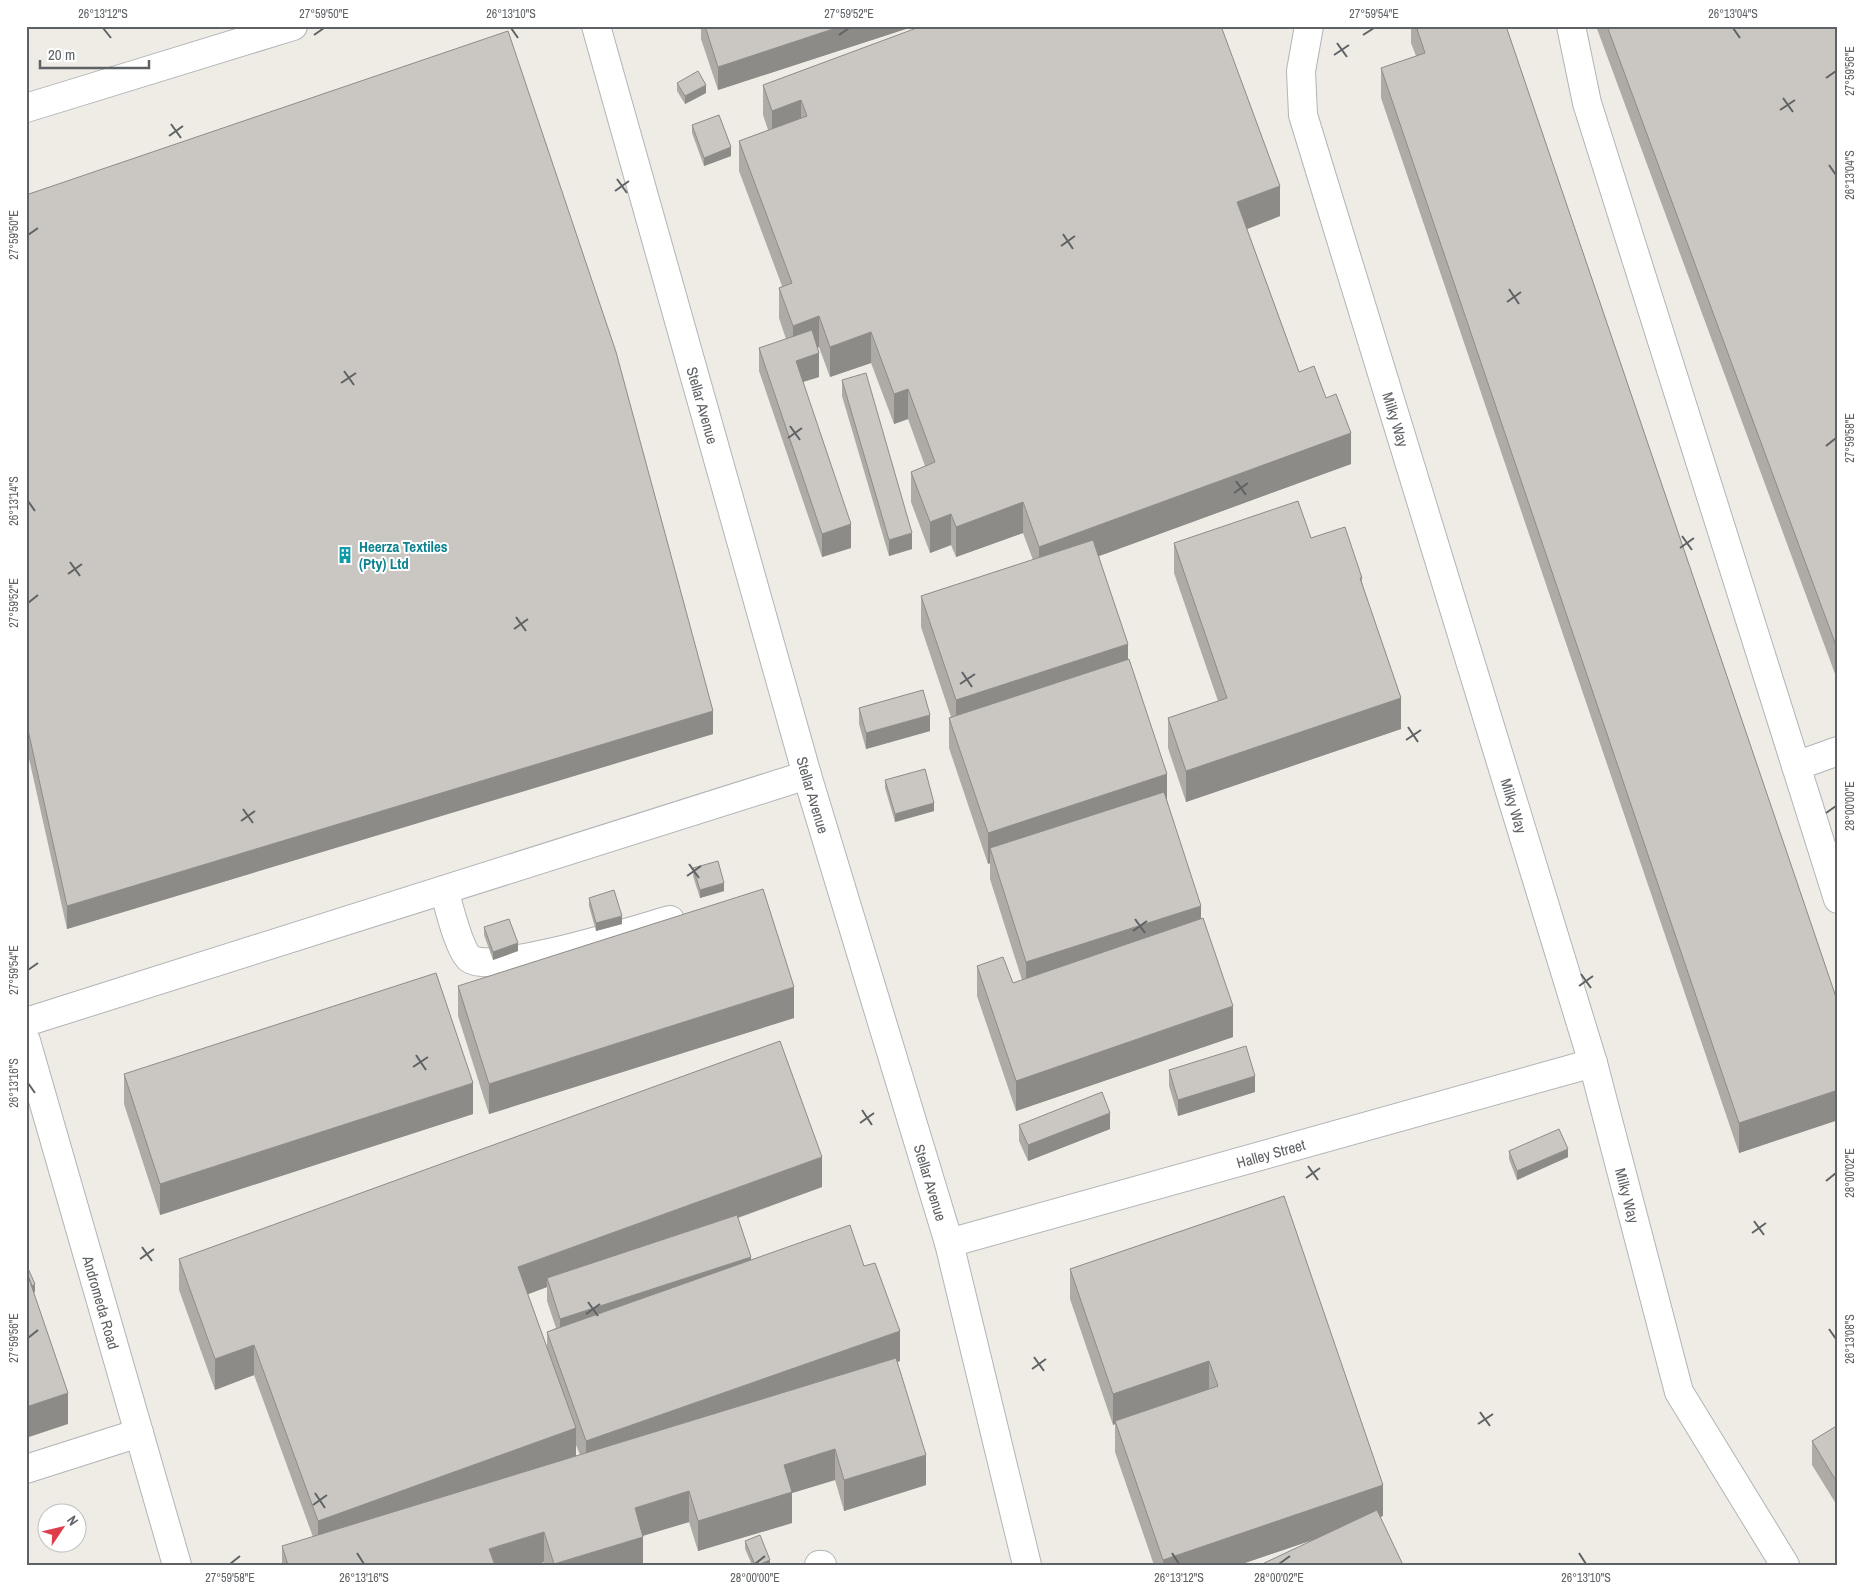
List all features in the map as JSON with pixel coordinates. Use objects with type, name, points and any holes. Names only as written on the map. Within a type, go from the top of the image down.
[{"type":"street","points":[[26,108],[293,26]]},
{"type":"street","name":"Stellar Avenue","points":[[596,26],[807,775],[949,1244],[1027,1565]]},
{"type":"street","name":"Milky Way","points":[[1309,26],[1301,72],[1302,116],[1592,1063],[1680,1392],[1785,1565]]},
{"type":"street","points":[[1571,26],[1587,103],[1838,899]]},
{"type":"street","points":[[1796,766],[1838,752]]},
{"type":"street","points":[[26,1022],[807,775]]},
{"type":"street","points":[[444,890],[461,945],[470,959],[479,963],[531,958],[696,913]]},
{"type":"street","name":"Andromeda Road","points":[[26,1041],[177,1565]]},
{"type":"street","name":"Halley Street","points":[[949,1244],[1592,1063]]},
{"type":"street","points":[[26,1469],[139,1433]]},
{"type":"building","points":[[705,26],[842,26],[718,67]]},
{"type":"building","points":[[922,26],[1221,26],[1280,186],[1237,202],[1299,372],[1314,366],[1326,398],[1336,394],[1351,433],[1039,547],[1023,502],[956,527],[951,514],[930,522],[911,472],[935,462],[908,389],[894,394],[871,332],[830,347],[819,316],[793,326],[779,288],[792,283],[739,141],[807,116],[801,100],[772,111],[763,85]]},
{"type":"building","points":[[1416,26],[1506,26],[1838,1003],[1838,1090],[1739,1123],[1381,68],[1425,53]]},
{"type":"building","points":[[1607,26],[1838,26],[1838,651]]},
{"type":"building","name":"Heerza Textiles (Pty) Ltd","points":[[508,31],[616,352],[713,711],[67,906],[26,721],[26,195]]},
{"type":"building","points":[[698,71],[706,85],[685,96],[677,83]]},
{"type":"building","points":[[719,115],[731,147],[704,158],[692,125]]},
{"type":"building","points":[[812,330],[819,353],[796,361],[851,524],[822,534],[759,348]]},
{"type":"building","points":[[866,373],[912,533],[889,540],[842,380]]},
{"type":"building","points":[[1298,501],[1311,538],[1345,527],[1362,578],[1360,578],[1401,698],[1186,771],[1168,718],[1227,698],[1174,543]]},
{"type":"building","points":[[1093,540],[1128,644],[956,700],[921,596]]},
{"type":"building","points":[[1129,659],[1167,774],[988,833],[949,718]]},
{"type":"building","points":[[923,690],[930,715],[866,733],[859,708]]},
{"type":"building","points":[[925,769],[934,803],[895,814],[885,780]]},
{"type":"building","points":[[1164,792],[1201,906],[1026,962],[990,848]]},
{"type":"building","points":[[718,861],[724,883],[700,890],[693,868]]},
{"type":"building","points":[[763,889],[794,987],[489,1084],[458,986]]},
{"type":"building","points":[[614,890],[622,916],[596,923],[589,898]]},
{"type":"building","points":[[1203,918],[1233,1006],[1016,1081],[977,966],[1003,957],[1013,983]]},
{"type":"building","points":[[509,919],[518,943],[493,952],[484,927]]},
{"type":"building","points":[[436,973],[473,1083],[160,1184],[124,1074]]},
{"type":"building","points":[[780,1041],[822,1157],[518,1267],[576,1428],[318,1521],[254,1345],[215,1359],[179,1259]]},
{"type":"building","points":[[1246,1046],[1255,1076],[1178,1100],[1169,1070]]},
{"type":"building","points":[[1102,1092],[1110,1113],[1028,1145],[1019,1125]]},
{"type":"building","points":[[1559,1129],[1568,1149],[1517,1171],[1509,1151]]},
{"type":"building","points":[[1284,1196],[1383,1485],[1163,1560],[1115,1421],[1218,1386],[1209,1361],[1113,1394],[1070,1269]]},
{"type":"building","points":[[737,1215],[751,1257],[560,1319],[547,1278]]},
{"type":"building","points":[[850,1225],[864,1266],[875,1263],[900,1331],[586,1441],[547,1332]]},
{"type":"building","points":[[26,1264],[35,1284],[32,1286],[26,1270]]},
{"type":"building","points":[[26,1270],[68,1393],[26,1407]]},
{"type":"building","points":[[896,1358],[926,1455],[844,1480],[835,1449],[784,1465],[792,1492],[698,1521],[689,1491],[635,1508],[643,1537],[554,1564],[544,1532],[489,1549],[495,1565],[288,1565],[282,1546]]},
{"type":"building","points":[[1838,1425],[1838,1484],[1812,1441]]},
{"type":"building","points":[[1377,1510],[1403,1565],[1260,1565]]},
{"type":"building","points":[[760,1535],[770,1560],[755,1565],[745,1541]]},
{"type":"place","name":"Heerza Textiles (Pty) Ltd","points":[[345,555]]}]
